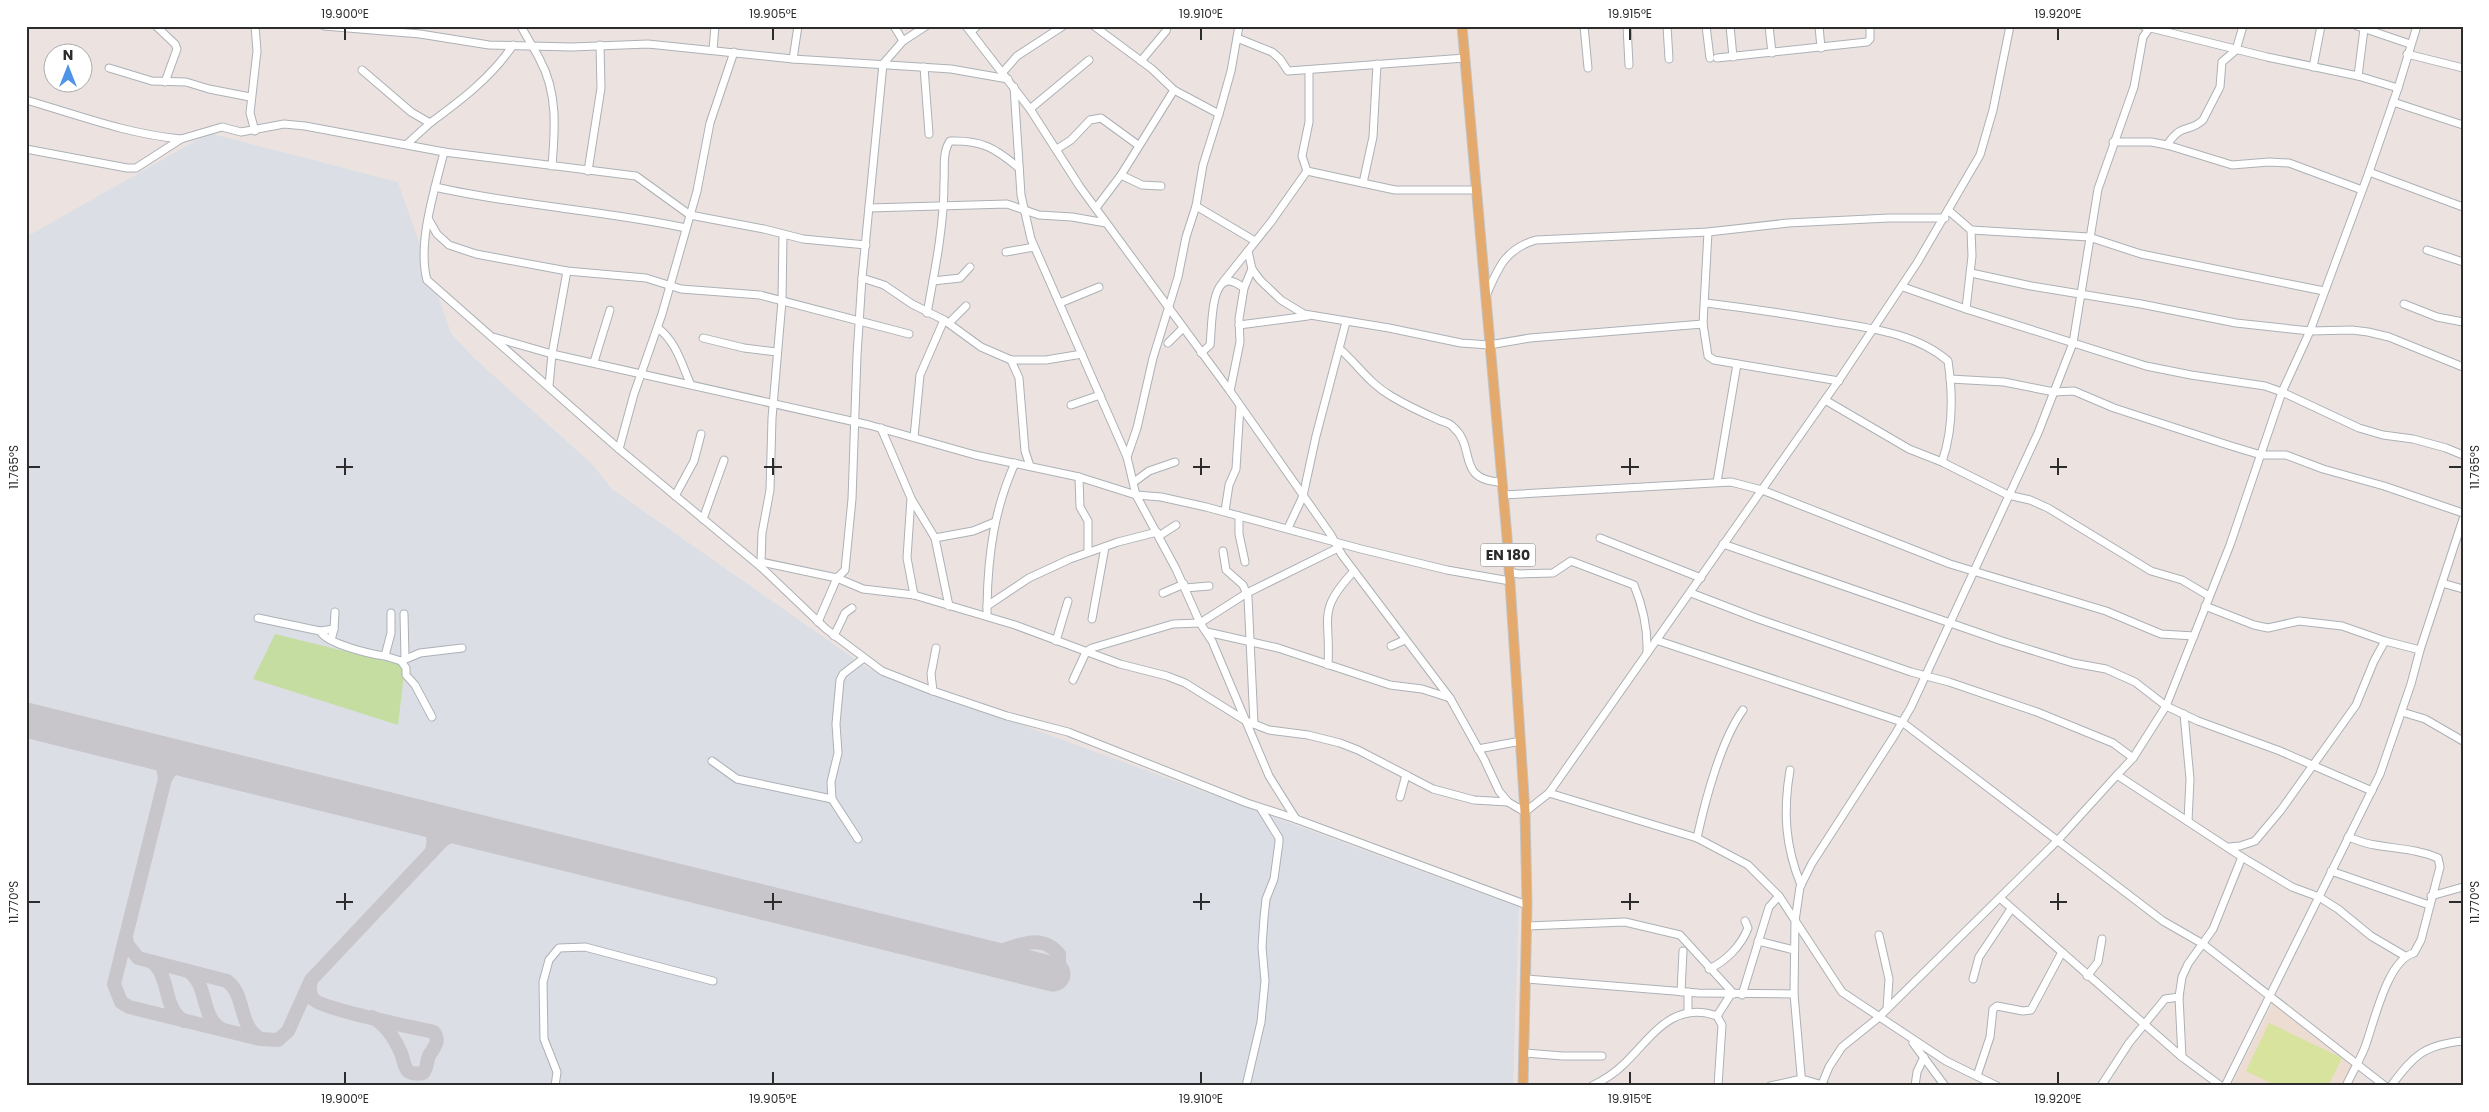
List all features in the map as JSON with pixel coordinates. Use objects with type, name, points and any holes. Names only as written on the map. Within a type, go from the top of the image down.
[{"type":"main road","name":"EN 180","points":[[1462,26],[1510,576],[1521,741],[1527,905],[1523,1086]]},
{"type":"street","points":[[156,26],[175,44],[177,49],[165,82]]},
{"type":"street","points":[[254,26],[256,51],[250,97],[250,113],[255,131]]},
{"type":"street","points":[[324,26],[420,34],[489,45],[648,44],[793,59],[970,71],[1008,79]]},
{"type":"street","points":[[521,26],[530,46],[540,59],[550,85],[555,118],[552,166]]},
{"type":"street","points":[[713,50],[714,26]]},
{"type":"street","points":[[793,59],[798,26]]},
{"type":"street","points":[[894,26],[903,41]]},
{"type":"street","points":[[818,622],[837,578],[845,570],[848,556],[856,422],[859,320],[880,115],[883,64],[903,41],[926,26]]},
{"type":"street","points":[[977,26],[968,29],[1030,109],[1106,224],[1230,391],[1354,571],[1377,598],[1405,640],[1450,698],[1499,791],[1508,802],[1525,812],[1549,793],[1691,593],[1902,287],[1945,218],[1980,156],[1993,110],[2010,26]]},
{"type":"street","points":[[1003,72],[1017,56],[1062,26]]},
{"type":"street","points":[[1094,26],[1141,61],[1174,90],[1219,114]]},
{"type":"street","points":[[1141,61],[1166,31],[1167,26]]},
{"type":"street","points":[[1127,457],[1137,428],[1142,396],[1196,206],[1202,165],[1219,114],[1239,26]]},
{"type":"street","points":[[1584,26],[1588,68]]},
{"type":"street","points":[[1626,26],[1629,65]]},
{"type":"street","points":[[1667,26],[1669,59]]},
{"type":"street","points":[[1706,26],[1714,58],[1867,42],[1870,39],[1870,26]]},
{"type":"street","points":[[1730,26],[1733,57]]},
{"type":"street","points":[[1769,26],[1772,53]]},
{"type":"street","points":[[1819,26],[1821,48]]},
{"type":"street","points":[[2167,145],[2178,130],[2199,124],[2203,120],[2220,87],[2222,62],[2236,50],[2243,26]]},
{"type":"street","points":[[2313,67],[2321,26]]},
{"type":"street","points":[[1770,1086],[1802,1082],[1824,1085],[1829,1067],[1842,1047],[1878,1018],[2058,840],[2133,758],[2166,706],[2230,545],[2282,392],[2310,331],[2369,172],[2417,26]]},
{"type":"street","points":[[1802,1082],[1794,994],[1795,921],[1801,885],[1812,863],[1902,722],[1926,678],[2034,441],[2054,392],[2073,343],[2098,189],[2113,142],[2124,120],[2134,87],[2143,37],[2148,27],[2236,50],[2358,76],[2398,88]]},
{"type":"street","points":[[2358,76],[2360,28],[2410,44]]},
{"type":"street","points":[[1237,38],[1272,52],[1280,59],[1288,71],[1465,58]]},
{"type":"street","points":[[407,144],[494,69],[513,45]]},
{"type":"street","points":[[588,171],[601,88],[600,45]]},
{"type":"street","points":[[619,449],[658,328],[669,284],[690,216],[710,123],[734,52]]},
{"type":"street","points":[[2407,54],[2444,61],[2463,68]]},
{"type":"street","points":[[1030,109],[1089,60]]},
{"type":"street","points":[[1364,183],[1373,137],[1377,64]]},
{"type":"street","points":[[924,67],[929,134]]},
{"type":"street","points":[[109,68],[152,81],[186,82],[203,88],[250,97]]},
{"type":"street","points":[[362,70],[412,112],[430,123]]},
{"type":"street","points":[[1307,171],[1302,156],[1309,122],[1309,70]]},
{"type":"street","points":[[1014,87],[1022,209],[1034,247],[1060,302],[1127,457],[1136,495],[1185,586],[1200,623],[1207,632],[1250,722],[1269,776],[1296,819]]},
{"type":"street","points":[[1096,208],[1122,175],[1138,145],[1174,90]]},
{"type":"street","points":[[26,100],[127,131],[181,139]]},
{"type":"street","points":[[2393,102],[2463,125]]},
{"type":"street","points":[[1057,149],[1071,140],[1090,120],[1101,118],[1138,145]]},
{"type":"street","points":[[26,149],[127,168],[136,168],[181,139],[222,127],[242,132],[284,124],[407,144],[444,152],[636,176],[690,216],[764,229],[783,235],[866,245]]},
{"type":"street","points":[[927,313],[942,206],[946,147],[950,141],[967,140],[985,144],[998,151],[1019,168]]},
{"type":"street","points":[[2113,142],[2151,142],[2167,145],[2190,150],[2232,166],[2269,162],[2290,164],[2304,167],[2362,190]]},
{"type":"street","points":[[444,152],[435,187],[424,251],[424,269],[427,280],[619,449],[703,519],[761,564],[834,636],[882,671],[933,691],[1007,716],[1068,732],[1261,809],[1296,819],[1527,905]]},
{"type":"street","points":[[1307,171],[1394,190],[1476,190]]},
{"type":"street","points":[[1201,354],[1210,345],[1215,294],[1307,171]]},
{"type":"street","points":[[2369,172],[2463,207]]},
{"type":"street","points":[[1122,175],[1142,185],[1161,186]]},
{"type":"street","points":[[435,187],[532,204],[622,215],[686,228]]},
{"type":"street","points":[[869,208],[1007,204],[1039,216],[1072,217],[1106,224]]},
{"type":"street","points":[[1196,206],[1255,242]]},
{"type":"street","points":[[1948,210],[1971,230],[2089,237],[2141,254],[2324,291]]},
{"type":"street","points":[[1486,296],[1499,268],[1513,249],[1520,244],[1536,240],[1708,232],[1788,223],[1889,218],[1945,218]]},
{"type":"street","points":[[429,220],[437,234],[449,245],[476,254],[567,271],[613,273],[646,278],[695,291],[746,292],[909,334]]},
{"type":"street","points":[[1966,309],[1971,273],[1971,230]]},
{"type":"street","points":[[1708,232],[1704,324],[1708,356],[1714,360],[1838,380]]},
{"type":"street","points":[[761,564],[763,528],[770,490],[773,404],[782,301],[783,235]]},
{"type":"street","points":[[1006,252],[1034,247]]},
{"type":"street","points":[[2427,250],[2463,262]]},
{"type":"street","points":[[1248,251],[1252,269],[1277,296],[1295,310],[1309,316],[1389,328],[1461,343],[1489,345],[1530,338],[1704,324]]},
{"type":"street","points":[[933,281],[960,278],[970,267]]},
{"type":"street","points":[[1230,391],[1240,349],[1240,325],[1244,288],[1252,269]]},
{"type":"street","points":[[549,386],[552,354],[567,271]]},
{"type":"street","points":[[1971,273],[2236,323],[2310,331],[2352,330],[2389,337],[2463,367]]},
{"type":"street","points":[[862,278],[884,284],[927,313],[946,321],[981,347],[1012,360],[1046,360],[1082,354]]},
{"type":"street","points":[[1223,282],[1230,281],[1244,288]]},
{"type":"street","points":[[1902,287],[2146,366],[2211,379],[2255,384],[2282,392],[2359,428],[2382,435],[2413,439],[2446,448],[2463,456]]},
{"type":"street","points":[[1060,302],[1098,288]]},
{"type":"street","points":[[1706,303],[1793,314],[1874,328],[1923,346],[1940,355],[1948,361],[1950,379],[1948,441],[1942,462]]},
{"type":"street","points":[[2404,304],[2437,317],[2463,322]]},
{"type":"street","points":[[914,437],[920,374],[946,321],[966,306]]},
{"type":"street","points":[[594,362],[610,310]]},
{"type":"street","points":[[1240,325],[1309,316]]},
{"type":"street","points":[[1288,528],[1303,496],[1316,436],[1346,322]]},
{"type":"street","points":[[658,328],[668,336],[677,350],[690,383]]},
{"type":"street","points":[[1168,343],[1183,328]]},
{"type":"street","points":[[490,337],[552,354],[690,383],[881,428],[1015,463],[1079,477],[1136,495],[1161,497],[1225,511],[1288,528],[1336,545],[1447,570],[1510,576],[1553,572],[1571,561],[1634,585],[1643,609],[1648,640],[1647,653]]},
{"type":"street","points":[[703,338],[744,348],[777,352]]},
{"type":"street","points":[[1340,349],[1370,381],[1390,396],[1455,428],[1463,440],[1467,461],[1474,471],[1486,481],[1501,482]]},
{"type":"street","points":[[1012,360],[1019,378],[1025,451],[1030,466]]},
{"type":"street","points":[[1717,482],[1737,364]]},
{"type":"street","points":[[1950,379],[2004,382],[2054,392],[2074,391],[2114,408],[2261,455],[2286,455],[2323,469],[2384,486],[2463,513]]},
{"type":"street","points":[[1070,406],[1100,395]]},
{"type":"street","points":[[1825,400],[1909,449],[1942,462],[2008,495],[2030,500],[2048,508],[2151,571],[2182,580],[2209,596]]},
{"type":"street","points":[[1225,511],[1228,485],[1236,469],[1240,406]]},
{"type":"street","points":[[881,428],[911,498],[925,518],[935,538],[949,606]]},
{"type":"street","points":[[675,496],[694,461],[701,434]]},
{"type":"street","points":[[703,519],[724,460]]},
{"type":"street","points":[[1134,482],[1149,470],[1175,462]]},
{"type":"street","points":[[987,616],[988,580],[995,522],[999,501],[1015,463]]},
{"type":"street","points":[[1079,477],[1080,507],[1088,521],[1088,552]]},
{"type":"street","points":[[1503,494],[1731,482],[1762,490],[1974,571],[2010,580],[2106,611],[2161,634],[2194,636]]},
{"type":"street","points":[[911,498],[907,558],[914,595]]},
{"type":"street","points":[[1239,516],[1239,534],[1245,562]]},
{"type":"street","points":[[2000,898],[2087,976],[2182,1057],[2223,1086],[2372,791],[2402,712],[2420,650],[2463,519]]},
{"type":"street","points":[[935,538],[973,531],[995,522]]},
{"type":"street","points":[[987,606],[1029,578],[1088,552],[1158,534],[1176,525]]},
{"type":"street","points":[[1600,538],[1701,578]]},
{"type":"street","points":[[1723,544],[1950,623],[2073,663],[2106,669],[2135,682],[2166,706],[2372,791]]},
{"type":"street","points":[[1073,680],[1086,652],[1173,624],[1200,623],[1247,593],[1336,545]]},
{"type":"street","points":[[1092,619],[1104,547]]},
{"type":"street","points":[[1223,551],[1226,570],[1243,585],[1247,593],[1250,641],[1250,722]]},
{"type":"street","points":[[761,564],[837,578],[863,589],[914,595],[987,616],[1120,664],[1176,680],[1250,722],[1269,730],[1308,735],[1340,743],[1358,750],[1433,789],[1474,800],[1508,802]]},
{"type":"street","points":[[1328,665],[1327,610],[1336,590],[1354,571]]},
{"type":"street","points":[[2442,583],[2463,589]]},
{"type":"street","points":[[1163,593],[1185,586],[1209,586]]},
{"type":"street","points":[[1691,593],[1926,678],[1949,682],[2037,712],[2113,743],[2133,758]]},
{"type":"street","points":[[1056,641],[1068,601]]},
{"type":"street","points":[[2205,606],[2268,628],[2299,621],[2316,622],[2342,626],[2385,642],[2420,650]]},
{"type":"street","points":[[834,636],[845,613],[852,608]]},
{"type":"street","points":[[331,640],[335,612]]},
{"type":"street","points":[[385,656],[391,633],[391,613]]},
{"type":"street","points":[[404,614],[403,659],[406,675],[415,685],[432,717]]},
{"type":"street","points":[[258,618],[320,632],[331,640],[368,654],[403,659],[420,653],[462,648]]},
{"type":"street","points":[[320,632],[334,629]]},
{"type":"street","points":[[1207,632],[1278,648],[1390,685],[1422,690],[1450,698]]},
{"type":"street","points":[[1391,646],[1405,640]]},
{"type":"street","points":[[1656,640],[1902,722],[2163,921],[2203,944],[2385,1086]]},
{"type":"street","points":[[2229,847],[2246,844],[2262,835],[2359,700],[2374,661],[2385,642]]},
{"type":"street","points":[[933,691],[931,674],[936,648]]},
{"type":"street","points":[[858,839],[832,799],[832,782],[838,757],[836,718],[840,680],[844,674],[864,658]]},
{"type":"street","points":[[1697,838],[1703,808],[1713,778],[1732,729],[1744,710]]},
{"type":"street","points":[[2402,712],[2425,719],[2463,741]]},
{"type":"street","points":[[2184,714],[2190,779],[2188,821]]},
{"type":"street","points":[[1478,749],[1521,741]]},
{"type":"street","points":[[712,761],[737,779],[832,799]]},
{"type":"street","points":[[1790,770],[1785,807],[1786,831],[1791,862],[1801,885]]},
{"type":"street","points":[[2117,775],[2242,857],[2292,887],[2319,897],[2352,918],[2371,936],[2405,956]]},
{"type":"street","points":[[1400,797],[1406,776]]},
{"type":"street","points":[[1549,793],[1697,838],[1751,867],[1779,896],[1842,992],[1878,1018],[1946,1060],[1997,1086]]},
{"type":"street","points":[[1246,1086],[1261,1022],[1265,981],[1262,947],[1264,918],[1266,899],[1274,879],[1279,842],[1279,838],[1261,809]]},
{"type":"street","points":[[2346,1086],[2357,1064],[2389,979],[2405,956],[2414,953],[2421,940],[2440,867],[2438,858],[2414,850],[2374,845],[2348,837]]},
{"type":"street","points":[[2182,1057],[2179,997],[2182,977],[2188,964],[2213,929],[2242,857]]},
{"type":"street","points":[[2331,870],[2430,905]]},
{"type":"street","points":[[2431,896],[2463,887]]},
{"type":"street","points":[[1742,994],[1770,906],[1779,896]]},
{"type":"street","points":[[1973,979],[1979,957],[2011,908]]},
{"type":"street","points":[[1710,969],[1723,962],[1742,941],[1748,928],[1745,921]]},
{"type":"street","points":[[1527,926],[1619,922],[1680,935],[1732,994]]},
{"type":"street","points":[[1880,935],[1889,979],[1887,1009]]},
{"type":"street","points":[[2087,976],[2098,962],[2102,939]]},
{"type":"street","points":[[1742,941],[1756,951]]},
{"type":"street","points":[[1758,941],[1794,950]]},
{"type":"street","points":[[555,1086],[557,1072],[544,1039],[543,982],[549,960],[559,948],[585,947],[713,981]]},
{"type":"street","points":[[1683,951],[1688,1013]]},
{"type":"street","points":[[1977,1076],[1990,1037],[1993,1009],[1997,1006],[2022,1011],[2031,1010],[2062,952]]},
{"type":"street","points":[[1526,979],[1685,992],[1794,994]]},
{"type":"street","points":[[1717,1016],[1732,994]]},
{"type":"street","points":[[2101,1086],[2165,999],[2179,997]]},
{"type":"street","points":[[1592,1086],[1617,1071],[1668,1020],[1688,1013],[1717,1016]]},
{"type":"street","points":[[1717,1016],[1722,1025],[1718,1086]]},
{"type":"street","points":[[1910,1038],[1945,1086]]},
{"type":"street","points":[[2390,1086],[2410,1063],[2426,1050],[2441,1044],[2463,1041]]},
{"type":"street","points":[[1524,1052],[1563,1056],[1602,1056]]},
{"type":"street","points":[[1914,1086],[1917,1072],[1924,1057]]},
{"type":"shaded area","points":[[209,133],[398,182],[451,333],[473,357],[591,463],[612,489],[869,669],[1519,907],[1513,1086],[26,1086],[26,237]]},
{"type":"shaded area","points":[[2274,1001],[2357,1064],[2346,1086],[2231,1086]]},
{"type":"green space","points":[[275,634],[405,666],[398,725],[253,679]]},
{"type":"green space","points":[[2269,1023],[2342,1058],[2328,1086],[2277,1086],[2246,1071]]},
{"type":"taxiway","points":[[146,749],[160,761],[165,779]]},
{"type":"taxiway","points":[[190,760],[175,767],[165,779],[114,984],[121,1002],[129,1007],[260,1039],[278,1040],[288,1031],[311,980],[442,841],[454,833],[473,830]]},
{"type":"taxiway","points":[[422,818],[433,834],[434,842],[431,853]]},
{"type":"taxiway","points":[[126,936],[127,944],[138,958],[227,981],[237,994],[248,1026],[259,1038]]},
{"type":"taxiway","points":[[972,954],[992,953],[1027,943],[1043,943],[1059,954],[1059,969],[1053,974]]},
{"type":"taxiway","points":[[152,962],[162,975],[172,1008],[184,1021]]},
{"type":"taxiway","points":[[188,971],[199,984],[210,1016],[221,1029]]},
{"type":"taxiway","points":[[311,981],[311,995],[313,999],[320,1003],[350,1013],[370,1018],[390,1022],[434,1032],[437,1039],[436,1044],[423,1073],[412,1073],[406,1069],[393,1037],[377,1020],[372,1017]]},
{"type":"runway","points":[[26,720],[1053,974]]}]
